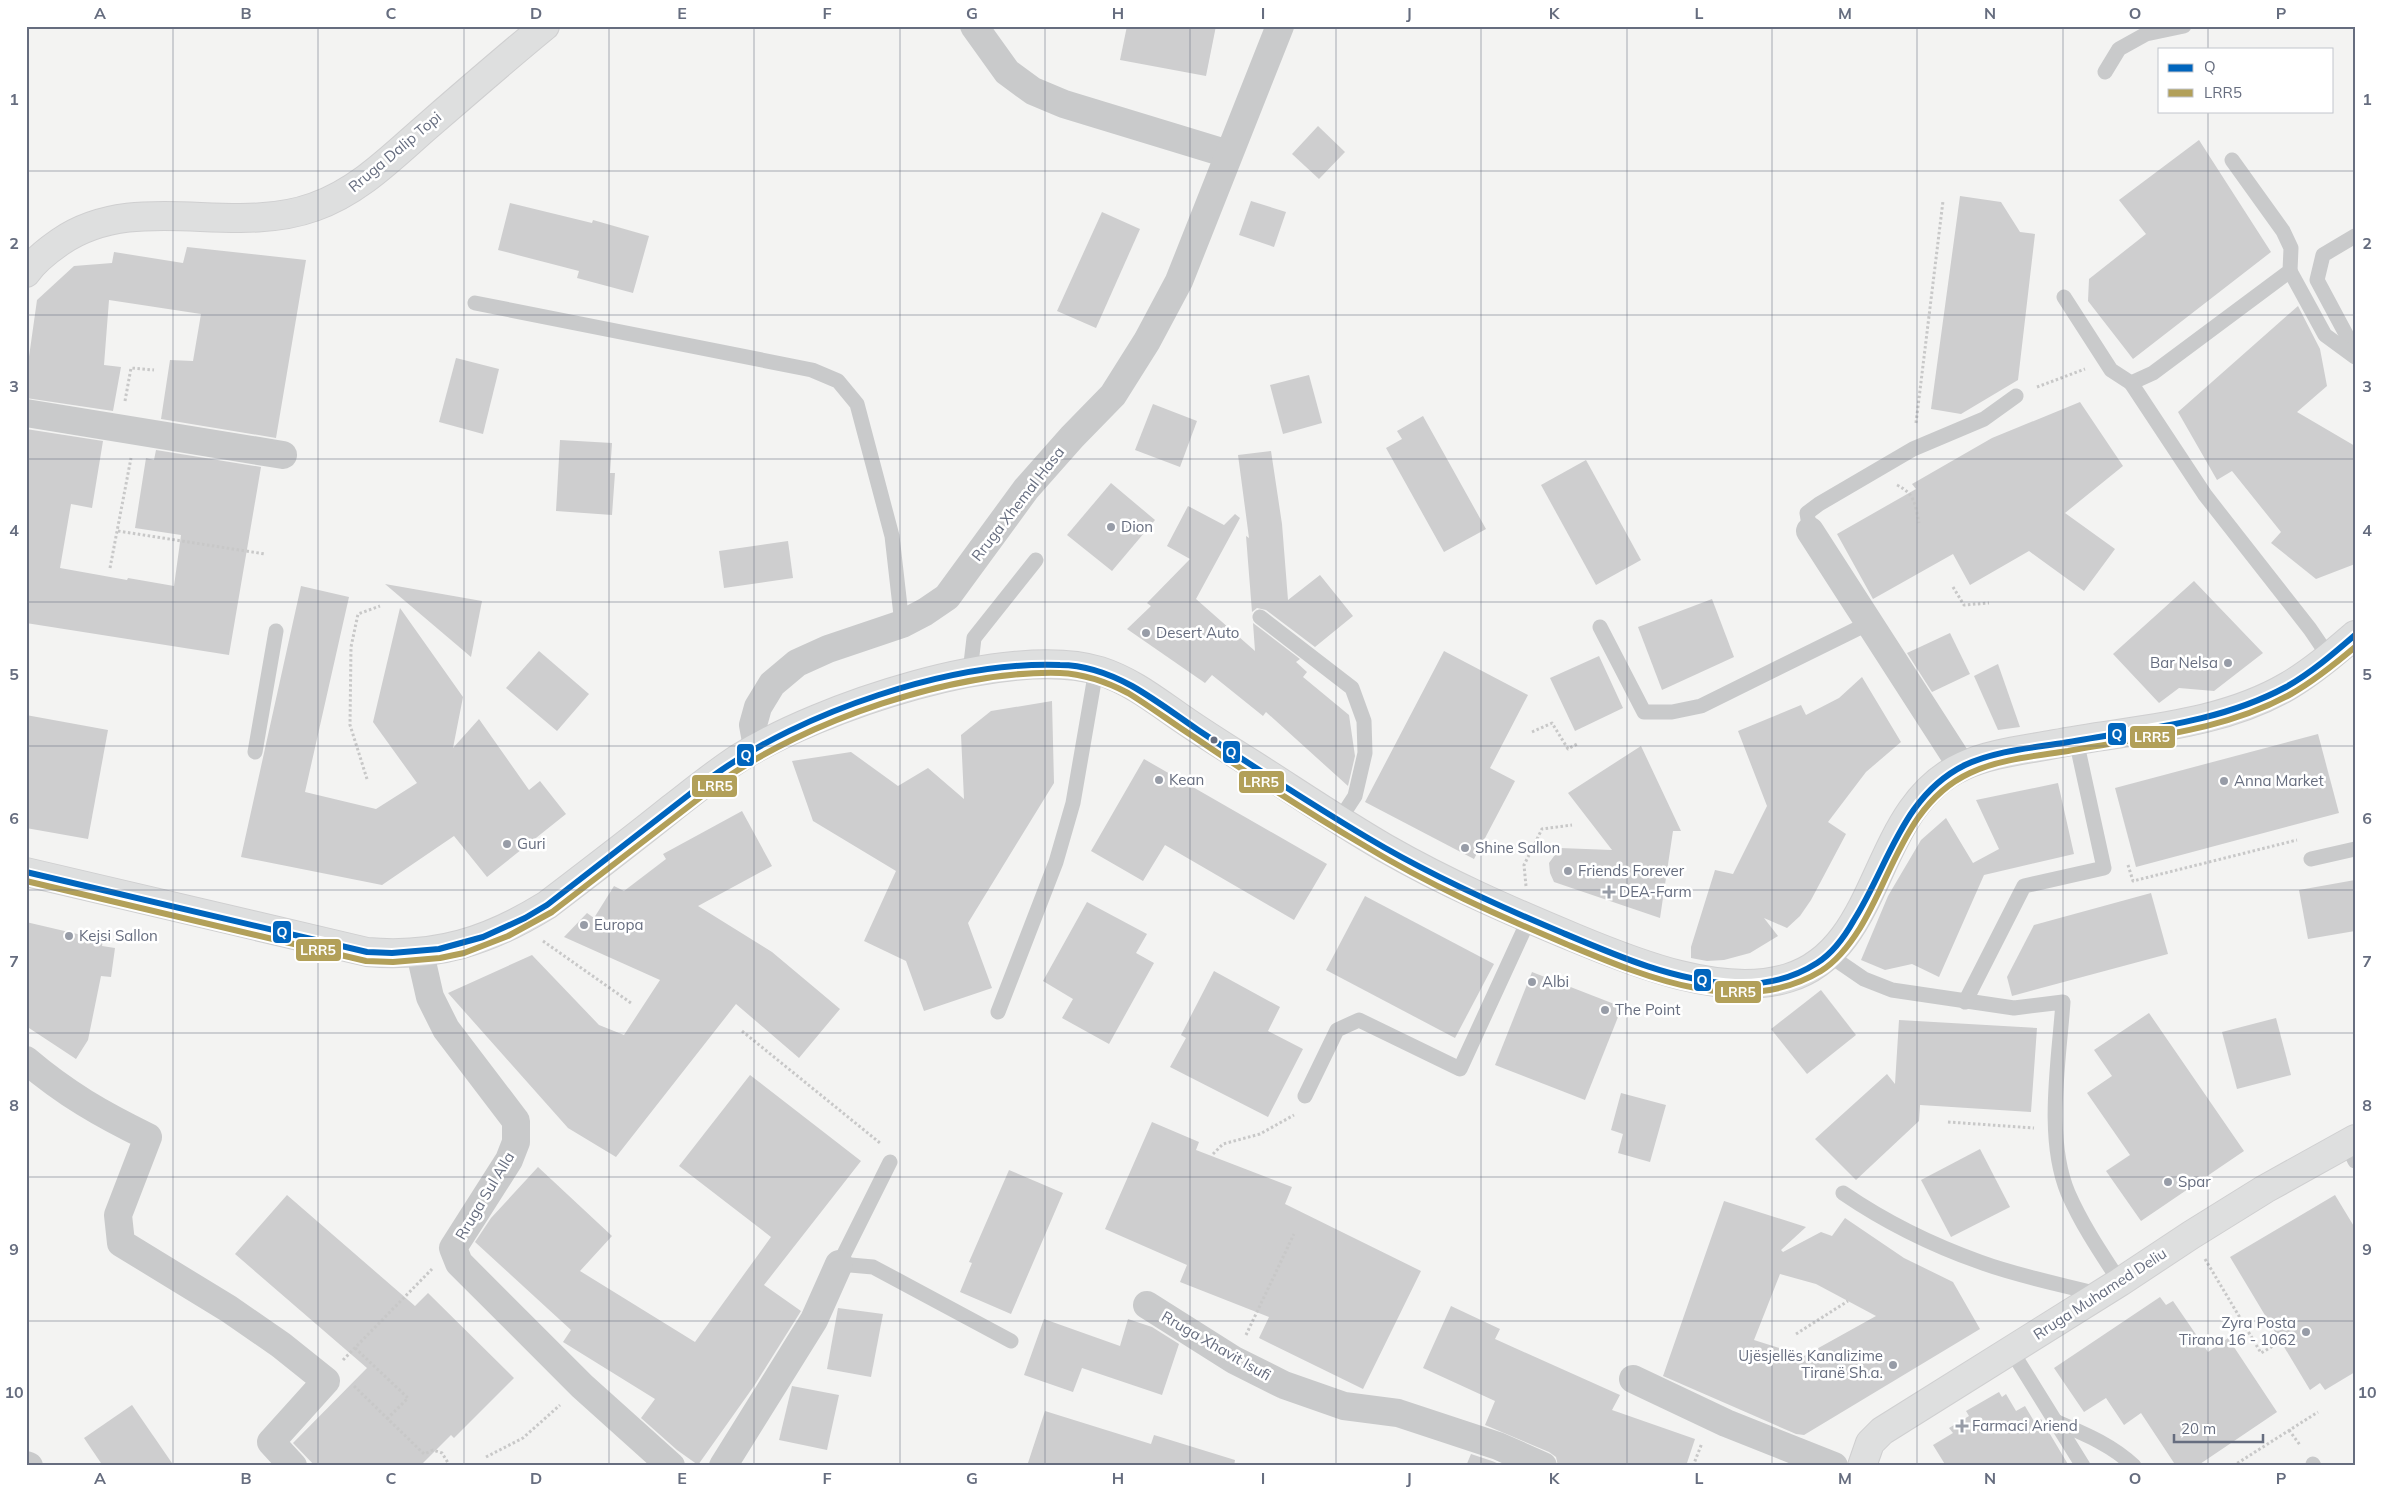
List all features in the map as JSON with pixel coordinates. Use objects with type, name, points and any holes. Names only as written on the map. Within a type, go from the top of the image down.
[{"type":"main road","name":"Rruga Dalip Topi","points":[[26,272],[47,251],[70,235],[95,224],[120,218],[148,215],[252,218],[293,214],[338,198],[373,173],[545,26]]},
{"type":"main road","points":[[26,872],[367,952],[396,955],[454,947],[489,936],[519,922],[548,904],[733,762],[757,746],[818,718],[920,685],[970,672],[1002,667],[1066,665],[1096,670],[1124,680],[1217,742],[1384,847],[1426,870],[1529,919],[1634,960],[1715,982],[1744,984],[1790,978],[1810,968],[1829,955],[1843,940],[1855,920],[1896,836],[1912,811],[1941,778],[1962,767],[2008,752],[2216,716],[2254,702],[2288,686],[2329,657],[2355,635]]},
{"type":"main road","name":"Rruga Muhamed Deliu","points":[[1862,1466],[1870,1443],[1882,1431],[2265,1190],[2352,1148]]},
{"type":"street","points":[[974,26],[1007,72],[1033,91],[1064,104],[1228,154]]},
{"type":"street","name":"Rruga Xhemal Hasa","points":[[757,746],[753,725],[758,707],[772,684],[798,663],[820,652],[902,624],[926,612],[946,597],[1026,489],[1072,437],[1113,395],[1147,341],[1179,281],[1280,26]]},
{"type":"street","points":[[26,413],[283,455]]},
{"type":"street","points":[[1810,530],[1871,622],[1962,767]]},
{"type":"street","name":"Rruga Sul Alla","points":[[420,953],[430,997],[446,1029],[516,1121],[516,1142],[509,1160],[453,1248],[459,1262],[582,1386],[671,1466]]},
{"type":"street","points":[[26,1060],[56,1086],[87,1106],[148,1137],[118,1215],[121,1243],[229,1309],[281,1345],[326,1381],[272,1442],[293,1466]]},
{"type":"street","points":[[723,1466],[814,1320],[839,1264]]},
{"type":"street","name":"Rruga Xhavit Isufi","points":[[1147,1305],[1234,1360],[1284,1385],[1344,1406],[1398,1413],[1498,1446],[1543,1466]]},
{"type":"street","points":[[1633,1379],[1726,1423],[1834,1466]]},
{"type":"lane","points":[[2105,72],[2119,49],[2146,34],[2184,26]]},
{"type":"lane","points":[[2232,160],[2283,231],[2291,248],[2290,271],[2325,335],[2355,357]]},
{"type":"lane","points":[[2355,236],[2323,254],[2317,280],[2355,351]]},
{"type":"lane","points":[[2131,383],[2153,373],[2290,271]]},
{"type":"lane","points":[[2064,297],[2111,370],[2131,383],[2205,495],[2310,629],[2329,657]]},
{"type":"lane","points":[[475,303],[812,370],[838,381],[857,404],[881,491],[892,536],[902,624]]},
{"type":"lane","points":[[1810,530],[1806,514],[1913,448],[1984,419],[2016,396]]},
{"type":"lane","points":[[970,672],[974,638],[1036,560]]},
{"type":"lane","points":[[1260,618],[1352,688],[1364,721],[1364,753],[1355,796],[1340,819]]},
{"type":"lane","points":[[1600,627],[1644,712],[1672,712],[1701,706],[1871,622]]},
{"type":"lane","points":[[255,752],[276,630]]},
{"type":"lane","points":[[998,1012],[1056,862],[1073,802],[1096,670]]},
{"type":"lane","points":[[1965,1002],[2024,886],[2104,868],[2076,740]]},
{"type":"lane","points":[[2311,859],[2355,849]]},
{"type":"lane","points":[[1305,1096],[1337,1030],[1359,1020],[1460,1069],[1529,919]]},
{"type":"lane","points":[[1829,955],[1864,979],[1892,990],[2014,1008],[2063,1002],[2055,1128],[2058,1159],[2068,1192],[2109,1288]]},
{"type":"lane","points":[[890,1162],[839,1264],[873,1267],[1011,1341]]},
{"type":"lane","points":[[1843,1193],[1863,1207],[1908,1231],[1980,1262],[2109,1288]]},
{"type":"lane","points":[[2011,1350],[2083,1466]]},
{"type":"lane","points":[[2057,1422],[2096,1439],[2122,1454],[2134,1466]]},
{"type":"path","points":[[1913,448],[1943,202]]},
{"type":"path","points":[[2016,396],[2105,361]]},
{"type":"path","points":[[131,368],[154,370]]},
{"type":"path","points":[[110,568],[131,455]]},
{"type":"path","points":[[1908,490],[1914,500],[1919,523]]},
{"type":"path","points":[[118,531],[265,554]]},
{"type":"path","points":[[1953,587],[1964,605],[1988,603]]},
{"type":"path","points":[[367,778],[350,725],[351,647],[358,614],[380,606]]},
{"type":"path","points":[[1532,732],[1552,723],[1568,749],[1577,744]]},
{"type":"path","points":[[1529,919],[1524,866],[1532,846],[1542,829],[1572,825]]},
{"type":"path","points":[[2128,862],[2133,882],[2303,838]]},
{"type":"path","points":[[549,946],[631,1002]]},
{"type":"path","points":[[742,1031],[888,1150],[890,1162]]},
{"type":"path","points":[[1213,1154],[1223,1144],[1260,1134],[1292,1118]]},
{"type":"path","points":[[1948,1122],[2025,1127]]},
{"type":"path","points":[[1234,1360],[1294,1234]]},
{"type":"path","points":[[2191,1235],[2261,1352],[2285,1339]]},
{"type":"path","points":[[347,1355],[425,1276]]},
{"type":"path","points":[[1796,1334],[1848,1301]]},
{"type":"path","points":[[355,1348],[408,1398],[387,1418]]},
{"type":"path","points":[[326,1381],[334,1388],[344,1377],[424,1454],[433,1450],[442,1453],[450,1466]]},
{"type":"path","points":[[486,1457],[523,1438],[582,1386]]},
{"type":"path","points":[[2233,1466],[2318,1412]]},
{"type":"path","points":[[1693,1466],[1703,1441]]},
{"type":"building","points":[[1127,26],[1216,26],[1206,76],[1120,60]]},
{"type":"building","points":[[1318,126],[1345,152],[1319,179],[1292,154]]},
{"type":"building","points":[[2199,140],[2271,252],[2133,359],[2088,301],[2089,279],[2146,234],[2119,200]]},
{"type":"building","points":[[1960,196],[2001,202],[2020,232],[2035,234],[2018,380],[1961,414],[1931,409]]},
{"type":"building","points":[[1251,201],[1286,212],[1274,247],[1239,235]]},
{"type":"building","points":[[510,203],[592,223],[593,220],[649,236],[633,293],[577,278],[579,271],[498,250]]},
{"type":"building","points":[[1102,212],[1140,229],[1096,328],[1057,311]]},
{"type":"building","points":[[187,247],[306,260],[276,438],[161,419],[170,360],[193,361],[201,314],[109,300],[104,365],[121,367],[113,411],[26,398],[26,378],[37,300],[74,266],[112,263],[114,252],[183,263]]},
{"type":"building","points":[[2298,306],[2320,349],[2327,386],[2297,412],[2355,446],[2355,564],[2316,579],[2271,543],[2281,532],[2232,471],[2217,480],[2178,412]]},
{"type":"building","points":[[456,358],[499,369],[483,434],[439,422]]},
{"type":"building","points":[[1309,375],[1322,423],[1283,434],[1270,385]]},
{"type":"building","points":[[2080,402],[2123,466],[2065,513],[2115,549],[2084,591],[2029,551],[1970,585],[1953,554],[1873,599],[1837,534],[1916,489],[1912,484],[1992,438]]},
{"type":"building","points":[[1153,404],[1197,421],[1180,467],[1135,450]]},
{"type":"building","points":[[1423,416],[1486,529],[1444,552],[1386,448],[1402,439],[1397,431]]},
{"type":"building","points":[[26,429],[103,441],[92,508],[71,504],[60,568],[127,580],[128,578],[174,586],[181,535],[135,528],[146,458],[154,460],[156,450],[261,467],[229,655],[26,623]]},
{"type":"building","points":[[560,440],[612,443],[610,473],[615,473],[612,515],[556,511]]},
{"type":"building","points":[[1271,451],[1282,524],[1288,600],[1320,575],[1353,616],[1315,647],[1266,610],[1257,608],[1252,612],[1246,536],[1249,538],[1238,455]]},
{"type":"building","points":[[1586,460],[1641,560],[1596,585],[1541,485]]},
{"type":"building","name":"Dion","points":[[1111,483],[1155,520],[1112,571],[1067,535]]},
{"type":"building","points":[[1188,506],[1224,525],[1235,514],[1240,518],[1196,599],[1255,651],[1253,623],[1300,659],[1296,662],[1307,672],[1303,677],[1349,715],[1355,756],[1348,786],[1266,712],[1263,716],[1212,675],[1205,683],[1127,629],[1151,606],[1147,603],[1190,559],[1167,546]]},
{"type":"building","points":[[788,541],[793,578],[724,588],[719,551]]},
{"type":"building","points":[[2194,581],[2263,653],[2214,691],[2179,688],[2159,703],[2113,654]]},
{"type":"building","points":[[385,584],[482,601],[471,657]]},
{"type":"building","points":[[301,586],[349,597],[305,792],[376,809],[417,783],[373,722],[400,608],[463,697],[453,748],[479,719],[529,790],[540,781],[566,814],[487,877],[454,836],[382,885],[241,857]]},
{"type":"building","points":[[1712,599],[1734,657],[1662,690],[1638,627]]},
{"type":"building","points":[[1950,633],[1970,674],[1932,692],[1907,653]]},
{"type":"building","points":[[539,651],[589,694],[557,731],[506,688]]},
{"type":"building","points":[[1444,651],[1528,695],[1490,768],[1515,781],[1474,859],[1365,802]]},
{"type":"building","points":[[1599,656],[1623,708],[1575,731],[1550,678]]},
{"type":"building","points":[[1998,664],[2020,727],[1998,730],[1974,676]]},
{"type":"building","points":[[1862,677],[1901,742],[1866,772],[1828,822],[1846,834],[1811,900],[1800,916],[1787,928],[1764,918],[1778,936],[1750,953],[1724,960],[1707,961],[1691,958],[1691,947],[1715,870],[1733,874],[1767,806],[1738,731],[1801,705],[1806,715],[1839,698]]},
{"type":"building","points":[[1052,701],[1054,783],[968,923],[992,988],[924,1011],[906,961],[864,941],[896,871],[813,821],[792,761],[851,752],[898,786],[928,768],[964,799],[961,735],[991,711]]},
{"type":"building","points":[[26,715],[108,730],[88,839],[26,828]]},
{"type":"building","points":[[2318,734],[2339,813],[2136,867],[2115,788]]},
{"type":"building","points":[[1641,746],[1681,831],[1673,831],[1660,918],[1554,882],[1550,873],[1549,863],[1560,848],[1612,850],[1568,793]]},
{"type":"building","points":[[1144,759],[1327,864],[1294,920],[1165,845],[1143,881],[1091,851]]},
{"type":"building","points":[[2058,783],[2074,854],[1984,875],[1939,977],[1912,964],[1885,970],[1861,960],[1888,896],[1921,840],[1946,818],[1973,863],[1999,849],[1976,800]]},
{"type":"building","points":[[742,811],[772,866],[698,906],[772,952],[840,1009],[799,1058],[736,1004],[616,1157],[568,1128],[448,993],[532,955],[599,1025],[624,1035],[660,980],[564,937],[587,913],[594,918],[614,886],[624,891],[666,859],[663,854]]},
{"type":"building","points":[[2355,880],[2355,931],[2308,939],[2299,890]]},
{"type":"building","points":[[2151,893],[2168,954],[2012,996],[2007,977],[2034,925]]},
{"type":"building","points":[[1365,896],[1494,964],[1455,1038],[1326,970]]},
{"type":"building","points":[[1087,902],[1147,934],[1136,953],[1154,963],[1109,1044],[1062,1018],[1073,999],[1043,981]]},
{"type":"building","points":[[26,922],[103,940],[102,946],[115,948],[111,977],[101,976],[88,1040],[76,1059],[26,1026]]},
{"type":"building","points":[[1214,971],[1280,1007],[1268,1031],[1303,1049],[1268,1117],[1170,1067],[1186,1038],[1181,1035]]},
{"type":"building","points":[[1532,972],[1622,1007],[1585,1100],[1495,1065]]},
{"type":"building","points":[[1821,990],[1856,1035],[1807,1074],[1771,1029]]},
{"type":"building","points":[[2149,1013],[2244,1151],[2141,1221],[2106,1171],[2130,1155],[2087,1093],[2112,1076],[2094,1050]]},
{"type":"building","points":[[2276,1018],[2291,1075],[2237,1089],[2222,1032]]},
{"type":"building","points":[[1899,1020],[2037,1028],[2031,1112],[1920,1105],[1919,1121],[1856,1180],[1815,1139],[1887,1074],[1895,1084]]},
{"type":"building","points":[[750,1075],[861,1161],[764,1285],[801,1311],[754,1386],[698,1465],[677,1450],[641,1418],[655,1399],[563,1342],[571,1330],[475,1242],[491,1218],[538,1167],[612,1236],[580,1271],[695,1342],[771,1237],[679,1166]]},
{"type":"building","points":[[1621,1093],[1666,1105],[1650,1162],[1618,1153],[1623,1134],[1611,1130]]},
{"type":"building","points":[[1152,1122],[1199,1142],[1196,1150],[1292,1187],[1285,1204],[1421,1271],[1363,1389],[1259,1338],[1269,1317],[1180,1282],[1187,1265],[1105,1229]]},
{"type":"building","points":[[1980,1149],[2010,1207],[1951,1237],[1921,1180]]},
{"type":"building","points":[[1009,1170],[1063,1193],[1011,1314],[960,1292],[972,1263],[969,1262]]},
{"type":"building","points":[[287,1195],[415,1306],[428,1293],[514,1378],[454,1438],[451,1435],[420,1466],[315,1466],[293,1443],[367,1368],[235,1254]]},
{"type":"building","points":[[2335,1195],[2355,1228],[2355,1372],[2325,1390],[2320,1383],[2310,1390],[2230,1257]]},
{"type":"building","points":[[1724,1201],[1806,1227],[1781,1250],[1783,1252],[1821,1232],[1832,1236],[1845,1218],[1904,1258],[1953,1282],[1980,1329],[1804,1435],[1796,1434],[1663,1376]],"holes":[[[1780,1274],[1816,1284],[1876,1316],[1804,1356],[1754,1340]]]},
{"type":"building","points":[[2160,1297],[2166,1305],[2173,1301],[2208,1352],[2228,1338],[2277,1412],[2197,1466],[2176,1466],[2141,1413],[2124,1425],[2106,1398],[2084,1412],[2054,1368]]},
{"type":"building","points":[[1451,1306],[1500,1329],[1495,1339],[1620,1395],[1612,1410],[1695,1439],[1686,1466],[1558,1466],[1556,1457],[1549,1452],[1485,1425],[1495,1401],[1423,1368]]},
{"type":"building","points":[[838,1308],[883,1314],[871,1377],[827,1369]]},
{"type":"building","points":[[1044,1319],[1120,1346],[1128,1319],[1152,1327],[1179,1344],[1162,1395],[1082,1368],[1073,1392],[1024,1375]]},
{"type":"building","points":[[792,1386],[839,1395],[827,1450],[779,1440]]},
{"type":"building","points":[[1999,1392],[2002,1397],[2006,1394],[2016,1411],[2025,1406],[2035,1423],[2041,1419],[2069,1466],[1946,1466],[1933,1445],[1953,1433],[1949,1428],[1969,1416],[1966,1411]]},
{"type":"building","points":[[132,1405],[174,1466],[103,1466],[84,1438]]},
{"type":"building","points":[[1045,1411],[1151,1444],[1154,1435],[1235,1460],[1234,1466],[1027,1466]]},
{"type":"building","points":[[1471,1454],[1492,1461],[1504,1466],[1466,1466]]},
{"type":"transit line","name":"Q","points":[[26,872],[367,952],[392,953],[439,949],[483,937],[525,918],[547,905],[713,776],[789,731],[879,695],[926,681],[1017,666],[1069,665],[1097,671],[1132,686],[1261,771],[1368,838],[1415,865],[1488,900],[1583,942],[1668,973],[1713,982],[1735,984],[1767,982],[1788,977],[1807,969],[1823,959],[1838,944],[1866,899],[1911,813],[1944,778],[1965,765],[2001,753],[2177,724],[2233,709],[2260,699],[2295,682],[2322,663],[2355,635]]},
{"type":"transit line","name":"LRR5","points":[[26,881],[366,961],[393,962],[440,958],[464,953],[508,936],[552,912],[719,783],[754,760],[793,739],[836,720],[928,690],[974,680],[1018,674],[1060,673],[1095,679],[1128,693],[1257,779],[1343,833],[1414,874],[1489,911],[1596,956],[1660,979],[1693,988],[1726,992],[1759,992],[1791,985],[1821,971],[1838,957],[1860,928],[1916,821],[1931,802],[1949,786],[1970,773],[2006,761],[2182,732],[2238,717],[2265,707],[2300,689],[2355,647]]},
{"type":"place","name":"Dion","points":[[1111,527]]},
{"type":"place","name":"Desert Auto","points":[[1146,633]]},
{"type":"place","name":"Bar Nelsa","points":[[2228,663]]},
{"type":"place","name":"Kean","points":[[1159,780]]},
{"type":"place","name":"Anna Market","points":[[2224,781]]},
{"type":"place","name":"Guri","points":[[507,844]]},
{"type":"place","name":"Shine Sallon","points":[[1465,848]]},
{"type":"place","name":"Friends Forever","points":[[1568,871]]},
{"type":"place","name":"DEA-Farm","points":[[1609,892]]},
{"type":"place","name":"Europa","points":[[584,925]]},
{"type":"place","name":"Kejsi Sallon","points":[[69,936]]},
{"type":"place","name":"Albi","points":[[1532,982]]},
{"type":"place","name":"The Point","points":[[1605,1010]]},
{"type":"place","name":"Spar","points":[[2168,1182]]},
{"type":"place","name":"Zyra Posta Tirana 16 - 1062","points":[[2306,1332]]},
{"type":"place","name":"Ujësjellës Kanalizime Tiranë Sh.a.","points":[[1893,1365]]},
{"type":"place","name":"Farmaci Ariend","points":[[1962,1426]]}]
